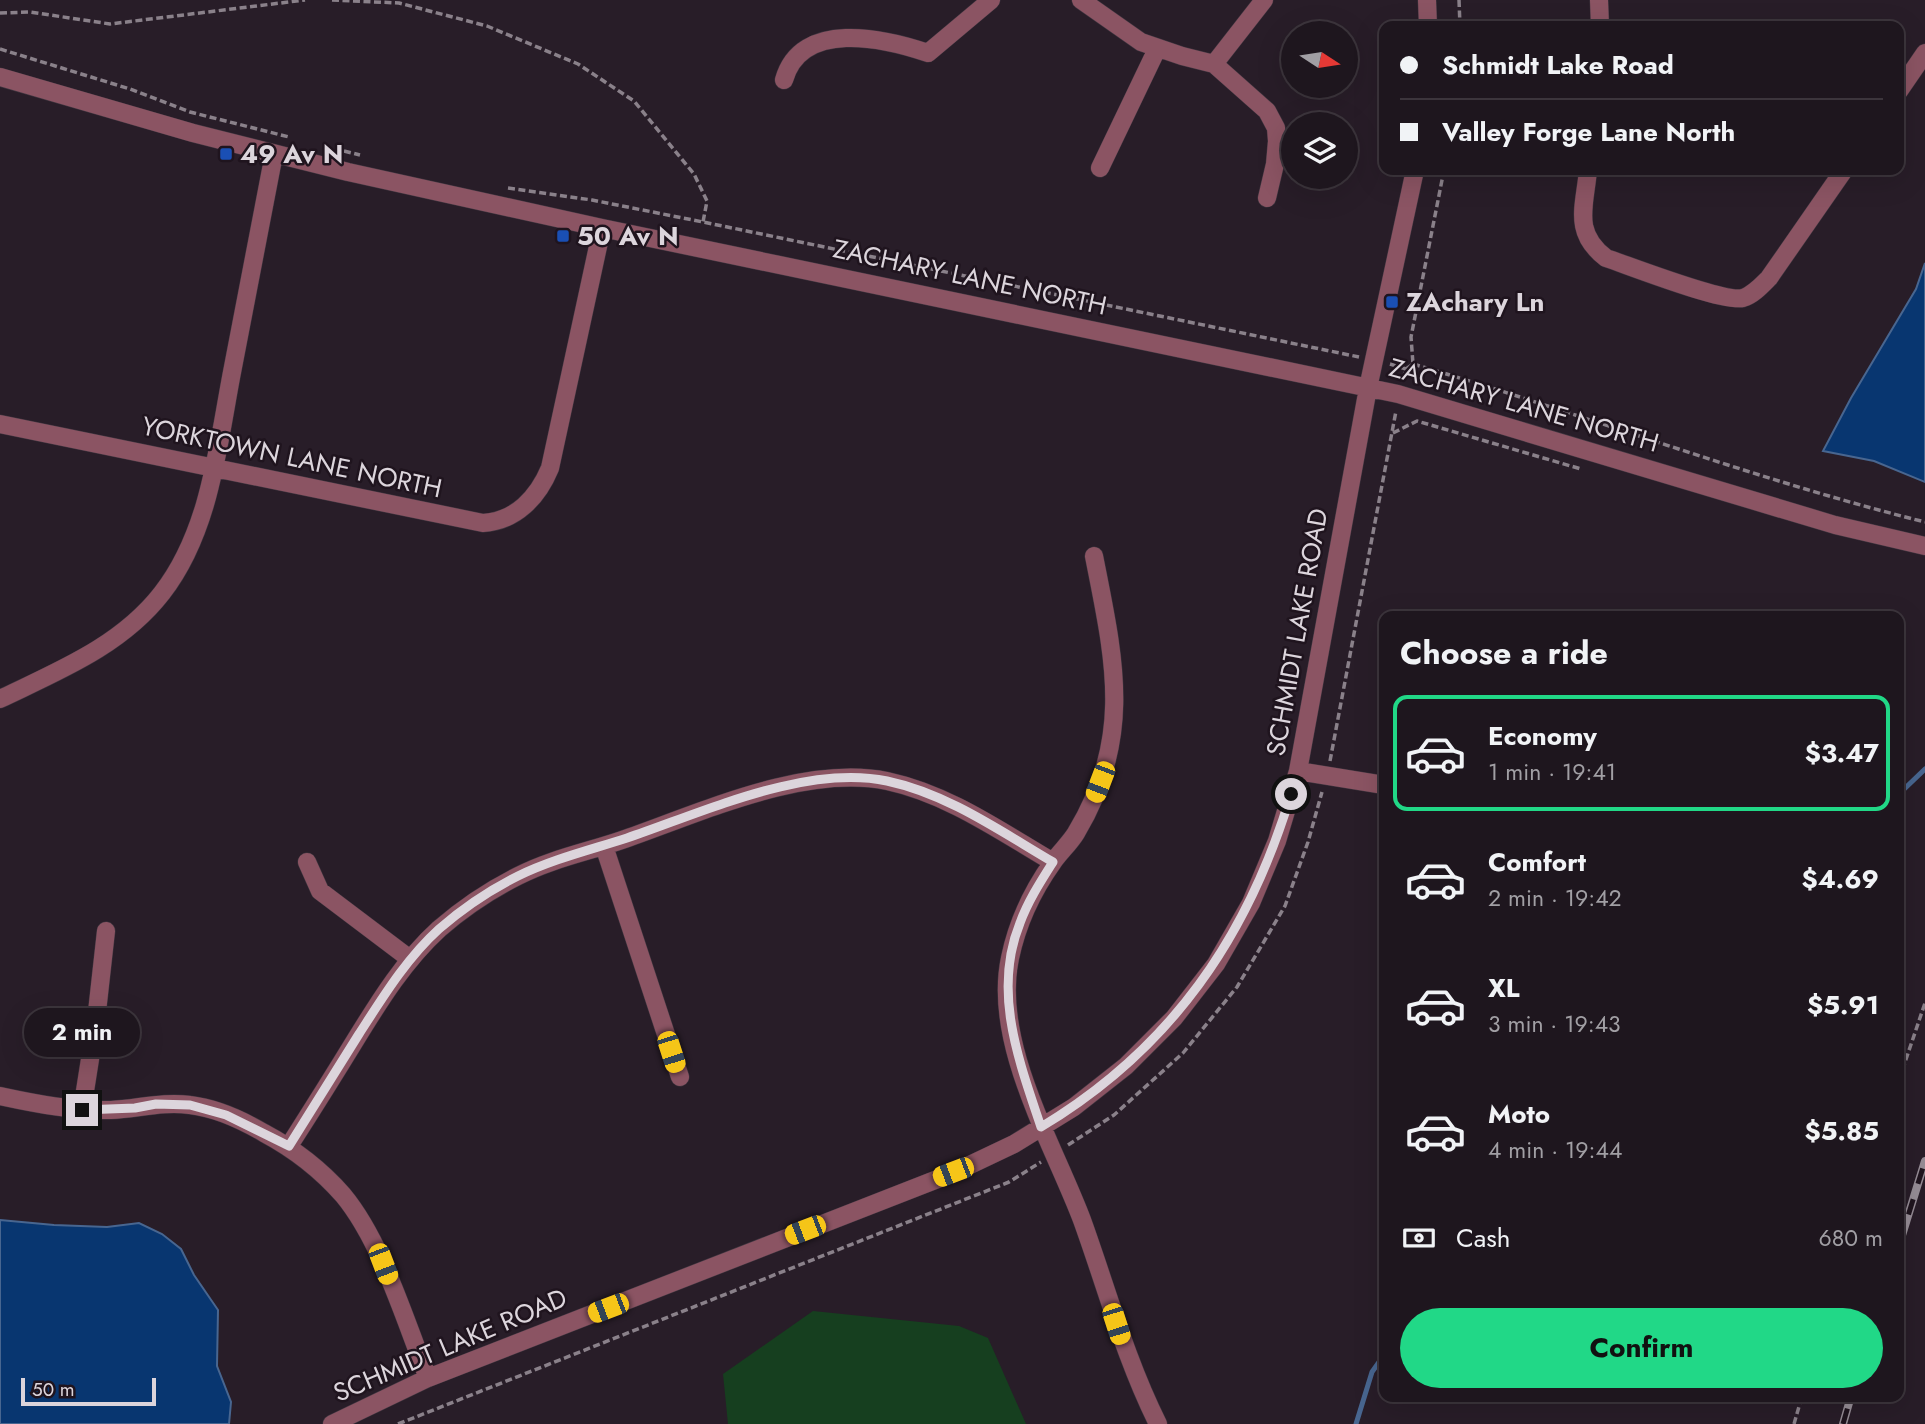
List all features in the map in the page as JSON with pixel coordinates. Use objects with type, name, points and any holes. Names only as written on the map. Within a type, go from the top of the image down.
[{"type":"street","points":[[784,80],[787,70],[796,58],[808,47],[827,40],[867,39],[900,44],[928,53],[991,0]]},
{"type":"street","points":[[1214,64],[1264,0]]},
{"type":"street","points":[[1427,0],[1427,21]]},
{"type":"street","points":[[1599,0],[1600,21]]},
{"type":"street","points":[[1084,1],[1140,42],[1214,64],[1266,111],[1276,128],[1275,164],[1267,198]]},
{"type":"street","points":[[1100,168],[1157,49]]},
{"type":"street","points":[[1904,84],[1925,53]]},
{"type":"street","name":"ZACHARY LANE NORTH","points":[[0,77],[192,133],[602,228],[1398,394],[1835,525],[1925,546]]},
{"type":"street","points":[[0,699],[82,659],[112,641],[139,618],[182,565],[195,533],[214,467],[274,153]]},
{"type":"street","name":"SCHMIDT LAKE ROAD","points":[[332,1424],[428,1378],[953,1172],[1014,1144],[1074,1107],[1126,1066],[1174,1017],[1216,964],[1251,903],[1272,853],[1298,771],[1367,388],[1414,175]]},
{"type":"street","points":[[1587,175],[1582,218],[1585,234],[1594,248],[1606,258],[1716,295],[1743,298],[1769,278],[1841,175]]},
{"type":"street","name":"YORKTOWN LANE NORTH","points":[[0,424],[483,523],[494,522],[527,504],[541,488],[550,468],[602,228]]},
{"type":"street","points":[[1094,556],[1111,645],[1115,686],[1115,724],[1108,761],[1093,802],[1075,835],[1053,862],[1019,924],[1009,960],[1007,996],[1011,1033],[1041,1127],[1079,1213],[1123,1345],[1158,1424]]},
{"type":"street","points":[[1298,771],[1379,784]]},
{"type":"street","points":[[289,1146],[379,1002],[410,959],[477,900],[517,876],[561,858],[771,789],[808,780],[846,777],[885,780],[922,790],[957,806],[1053,862]]},
{"type":"street","points":[[604,846],[680,1077]]},
{"type":"street","points":[[307,862],[320,891],[410,959]]},
{"type":"street","points":[[82,1110],[106,931]]},
{"type":"street","points":[[0,1096],[82,1110],[135,1108],[156,1104],[190,1105],[226,1115],[289,1146],[344,1196],[366,1229],[383,1264],[428,1378]]},
{"type":"path","points":[[0,13],[30,12],[110,24],[305,0]]},
{"type":"path","points":[[332,0],[407,5],[487,26],[578,64],[634,101],[694,174],[706,201],[703,222]]},
{"type":"path","points":[[407,5],[411,0]]},
{"type":"path","points":[[1459,0],[1460,21]]},
{"type":"path","points":[[0,49],[130,89],[190,112],[290,137]]},
{"type":"path","points":[[340,150],[365,156]]},
{"type":"path","points":[[1413,364],[1411,337],[1443,175]]},
{"type":"path","points":[[504,187],[592,200],[703,222],[1406,369]]},
{"type":"path","points":[[398,1424],[1009,1182],[1114,1115],[1183,1053],[1237,987],[1285,906],[1308,842],[1327,777],[1347,679],[1398,394],[1406,369],[1413,364]]},
{"type":"path","points":[[1413,364],[1839,500],[1925,522]]},
{"type":"path","points":[[1904,1064],[1925,1003]]},
{"type":"path","points":[[1794,1424],[1800,1402]]},
{"type":"green space","points":[[813,1311],[959,1326],[988,1338],[1026,1424],[728,1424],[723,1374]]},
{"type":"water","points":[[1925,263],[1925,482],[1874,461],[1823,451],[1851,398],[1916,289]]},
{"type":"water","points":[[0,1220],[107,1227],[139,1223],[162,1234],[181,1249],[194,1275],[218,1310],[217,1366],[231,1402],[229,1424],[0,1424]]},
{"type":"waterway","points":[[1904,789],[1925,769]]},
{"type":"waterway","points":[[1356,1424],[1372,1372],[1379,1362]]},
{"type":"railway","points":[[1904,1229],[1925,1161]]},
{"type":"railway","points":[[1843,1424],[1849,1402]]},
{"type":"place","name":"49 Av N","points":[[226,154]]},
{"type":"place","name":"50 Av N","points":[[563,236]]},
{"type":"place","name":"ZAchary Ln","points":[[1392,302]]},
{"type":"route","points":[[82,1110],[135,1108],[156,1104],[190,1105],[226,1115],[289,1146],[379,1002],[410,959],[439,929],[477,900],[517,876],[561,858],[771,789],[808,780],[846,777],[885,780],[922,790],[957,806],[1053,862],[1019,924],[1009,960],[1007,996],[1011,1033],[1041,1127],[1074,1107],[1126,1066],[1174,1017],[1216,964],[1251,903],[1277,841],[1291,794]]}]
